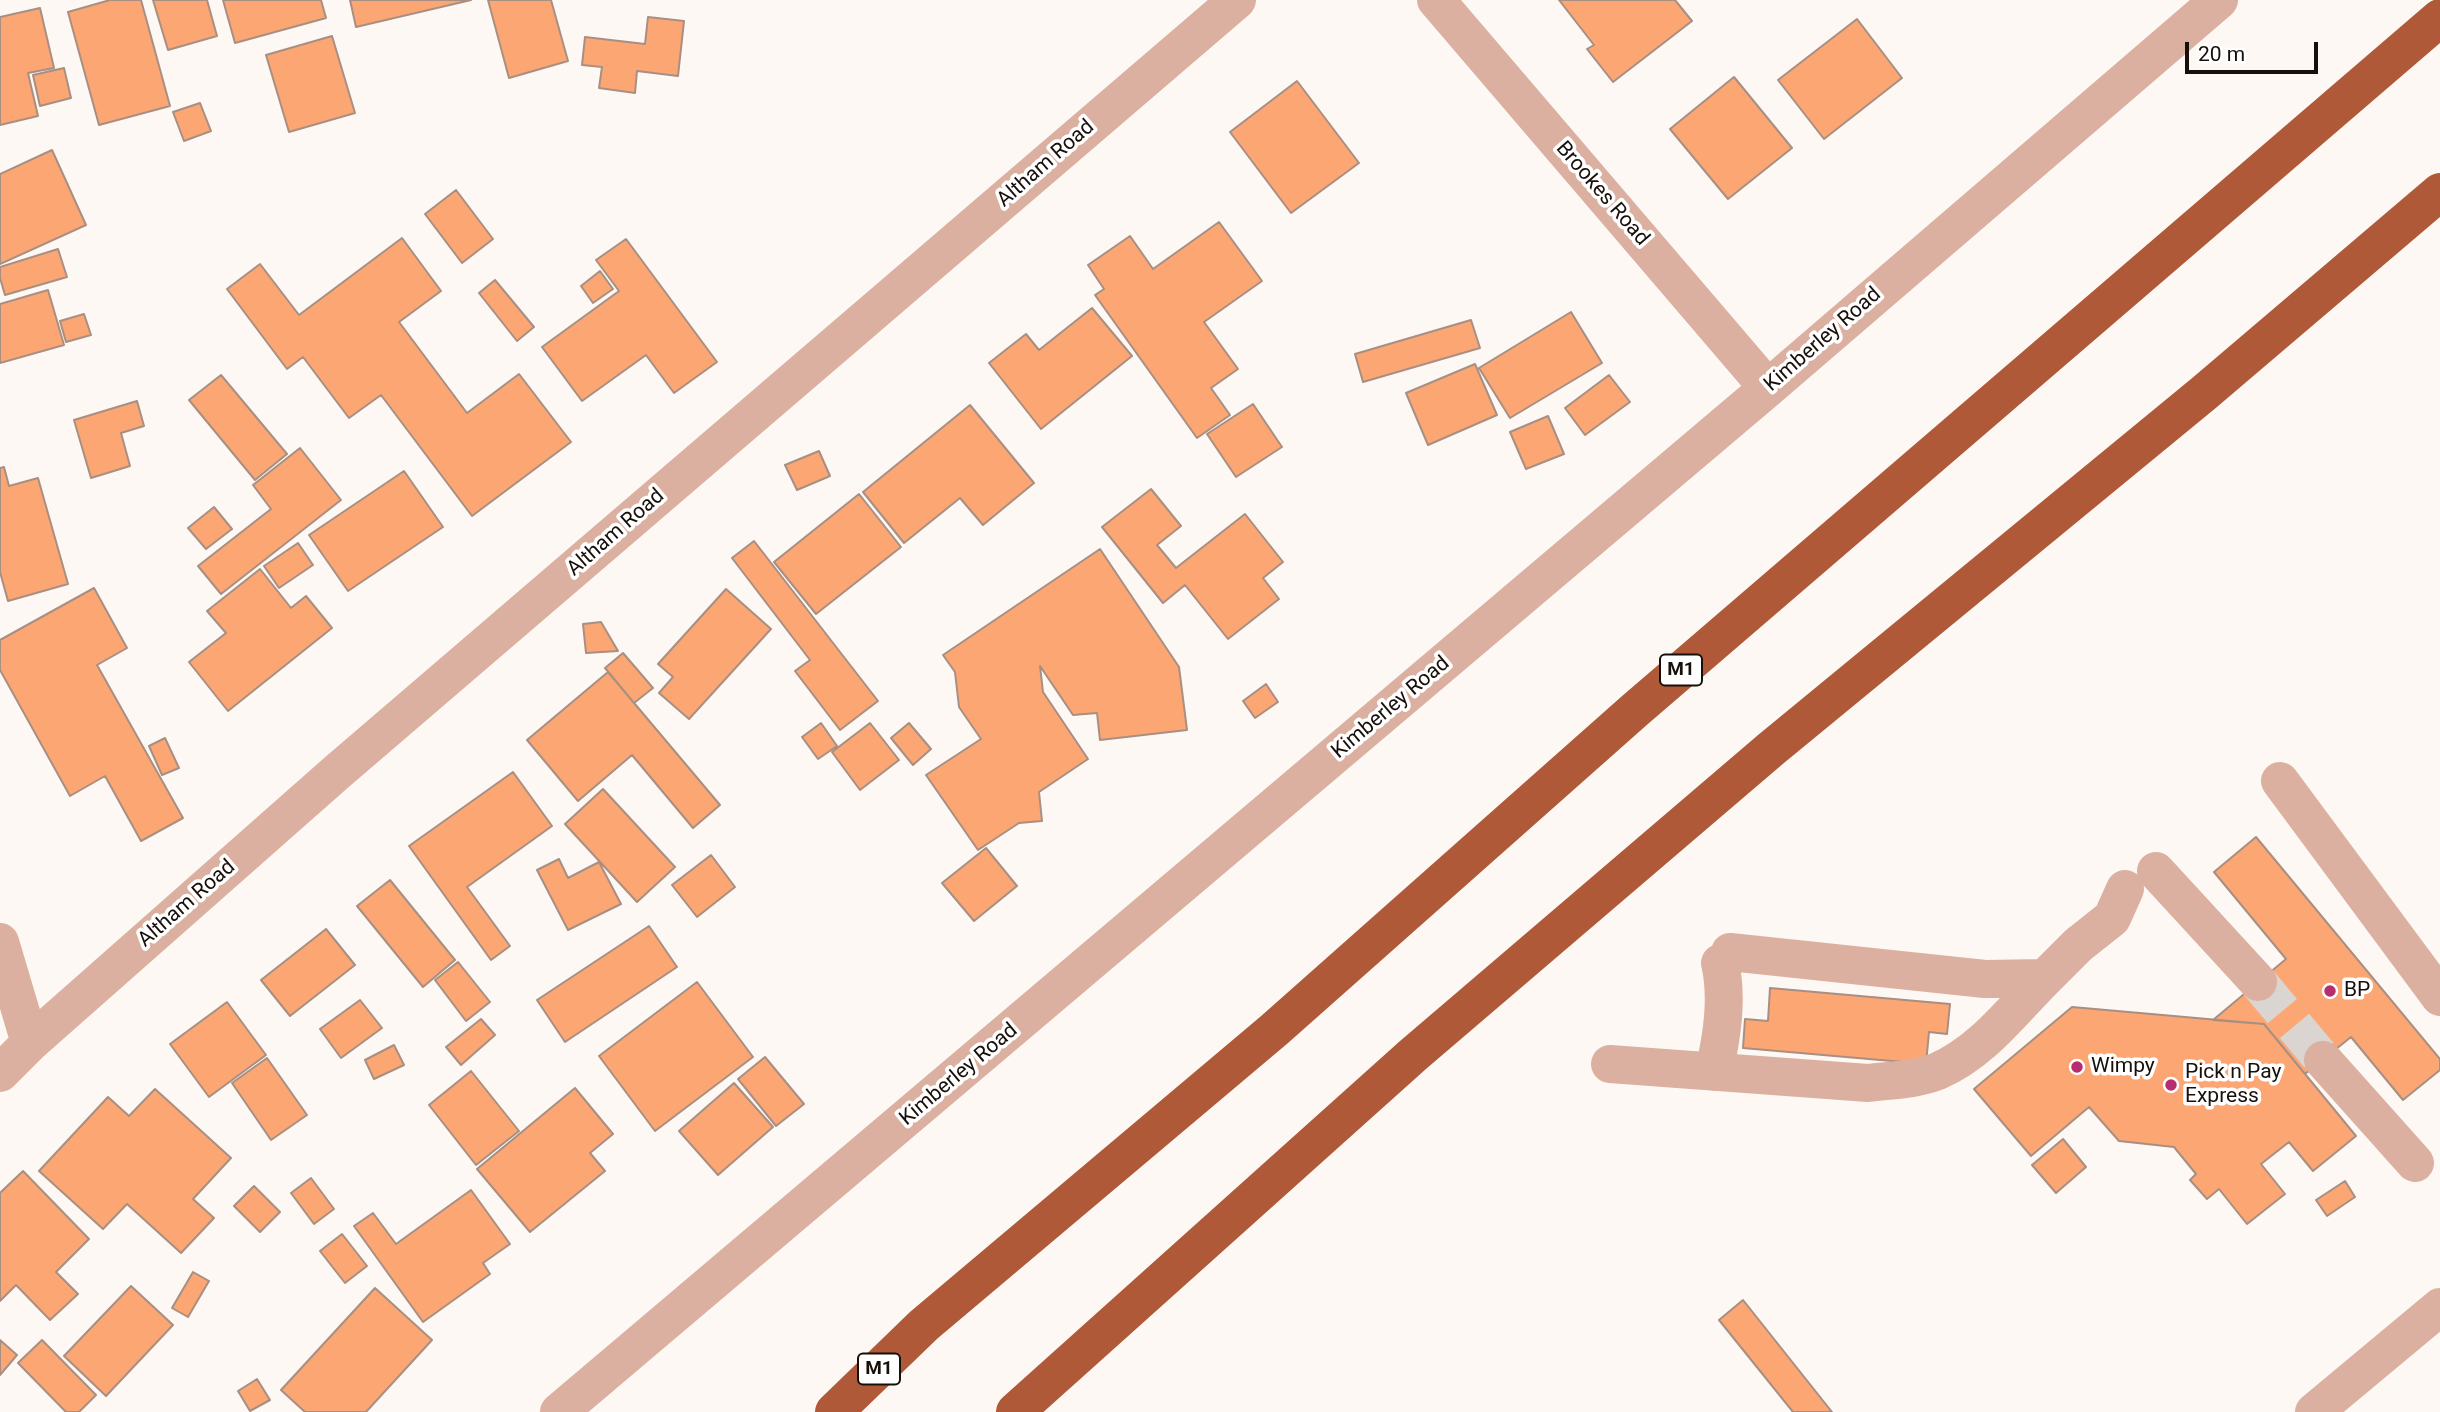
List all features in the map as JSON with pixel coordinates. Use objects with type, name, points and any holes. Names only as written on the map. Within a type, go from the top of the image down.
[{"type":"highway","name":"M1","points":[[834,1412],[924,1325],[1274,1030],[1635,710],[2440,18]]},
{"type":"highway","points":[[1016,1412],[1445,1028],[1761,758],[2204,393],[2440,192]]},
{"type":"street","name":"Altham Road","points":[[0,1073],[30,1043],[347,763],[1237,0]]},
{"type":"street","name":"Brookes Road","points":[[1436,0],[1768,388]]},
{"type":"street","name":"Kimberley Road","points":[[559,1412],[1768,388],[2220,0]]},
{"type":"street","points":[[2280,781],[2440,997]]},
{"type":"street","points":[[1610,1064],[1868,1083],[1906,1079],[1936,1072],[1977,1048],[2078,945],[2112,918],[2140,880],[2258,982]]},
{"type":"street","points":[[0,942],[30,1043]]},
{"type":"street","points":[[1714,1072],[1723,1015],[1725,958],[1985,979],[2045,978]]},
{"type":"street","points":[[2323,1060],[2415,1163]]},
{"type":"street","points":[[2314,1412],[2440,1307]]},
{"type":"building","points":[[110,0],[141,0],[170,106],[99,125],[68,12]]},
{"type":"building","points":[[153,0],[207,0],[217,36],[168,50]]},
{"type":"building","points":[[223,0],[321,0],[326,18],[235,43]]},
{"type":"building","points":[[350,0],[471,0],[356,27]]},
{"type":"building","points":[[488,0],[551,0],[568,61],[509,78]]},
{"type":"building","points":[[1559,0],[1675,0],[1692,21],[1613,82],[1587,49],[1594,45]]},
{"type":"building","points":[[40,8],[54,68],[28,73],[38,116],[0,125],[0,17]]},
{"type":"building","points":[[648,17],[684,21],[678,76],[637,71],[635,93],[599,88],[602,67],[582,65],[585,37],[645,44]]},
{"type":"building","points":[[1857,19],[1902,78],[1824,139],[1778,80]]},
{"type":"building","points":[[332,36],[355,113],[289,132],[266,55]]},
{"type":"building","points":[[64,68],[71,98],[40,106],[33,75]]},
{"type":"building","points":[[1734,77],[1792,148],[1728,199],[1670,129]]},
{"type":"building","points":[[1297,81],[1359,163],[1291,213],[1230,132]]},
{"type":"building","points":[[200,103],[211,131],[184,141],[173,112]]},
{"type":"building","points":[[52,150],[86,225],[0,264],[0,174]]},
{"type":"building","points":[[456,190],[493,239],[462,263],[425,214]]},
{"type":"building","points":[[1219,222],[1262,281],[1204,322],[1238,369],[1211,388],[1230,415],[1197,438],[1095,295],[1104,289],[1088,265],[1130,236],[1153,269]]},
{"type":"building","points":[[402,238],[441,291],[399,322],[467,413],[519,374],[571,442],[472,516],[381,395],[349,418],[303,357],[287,369],[227,289],[260,264],[299,315]]},
{"type":"building","points":[[626,239],[717,362],[674,393],[646,355],[582,401],[542,347],[619,291],[596,260]]},
{"type":"building","points":[[58,249],[67,277],[5,295],[0,267]]},
{"type":"building","points":[[600,271],[613,289],[593,303],[581,286]]},
{"type":"building","points":[[495,280],[534,327],[517,341],[479,293]]},
{"type":"building","points":[[48,290],[64,345],[0,363],[0,304]]},
{"type":"building","points":[[1092,308],[1132,356],[1041,429],[989,363],[1026,334],[1039,350]]},
{"type":"building","points":[[1571,312],[1602,363],[1510,418],[1479,368]]},
{"type":"building","points":[[84,314],[91,335],[66,342],[60,321]]},
{"type":"building","points":[[1471,320],[1480,348],[1363,382],[1355,354]]},
{"type":"building","points":[[1475,364],[1497,415],[1428,445],[1406,393]]},
{"type":"building","points":[[221,375],[287,454],[255,480],[189,400]]},
{"type":"building","points":[[1609,375],[1630,402],[1585,435],[1565,408]]},
{"type":"building","points":[[137,401],[144,426],[121,433],[130,466],[91,478],[74,420]]},
{"type":"building","points":[[1253,404],[1282,447],[1236,477],[1207,434]]},
{"type":"building","points":[[970,405],[1034,483],[983,525],[960,498],[904,543],[863,492]]},
{"type":"building","points":[[1548,416],[1564,454],[1526,469],[1510,432]]},
{"type":"building","points":[[300,448],[341,500],[221,594],[198,566],[271,509],[253,485]]},
{"type":"building","points":[[819,451],[830,476],[797,490],[785,465]]},
{"type":"building","points":[[4,467],[9,486],[38,478],[68,584],[8,601],[0,572],[0,468]]},
{"type":"building","points":[[404,471],[443,527],[348,591],[309,535]]},
{"type":"building","points":[[1151,489],[1181,526],[1157,545],[1176,568],[1245,514],[1283,562],[1263,578],[1279,599],[1228,639],[1185,585],[1163,603],[1102,527]]},
{"type":"building","points":[[859,494],[901,547],[816,614],[774,562]]},
{"type":"building","points":[[214,507],[232,529],[206,549],[188,528]]},
{"type":"building","points":[[754,541],[878,701],[840,730],[795,671],[810,660],[732,558]]},
{"type":"building","points":[[298,543],[313,565],[279,588],[264,566]]},
{"type":"building","points":[[1100,549],[1179,667],[1187,730],[1100,740],[1097,713],[1073,715],[1040,666],[1043,692],[1088,759],[1039,792],[1042,821],[1019,823],[978,850],[926,775],[981,739],[959,707],[955,672],[943,655]]},
{"type":"building","points":[[260,569],[291,608],[306,596],[332,628],[228,711],[189,662],[226,633],[207,611]]},
{"type":"building","points":[[94,588],[127,648],[97,665],[183,818],[141,841],[105,776],[70,796],[0,670],[0,640]]},
{"type":"building","points":[[726,589],[771,629],[689,719],[659,693],[673,677],[658,664]]},
{"type":"building","points":[[601,622],[618,651],[586,653],[583,624]]},
{"type":"building","points":[[623,653],[653,688],[634,703],[605,668]]},
{"type":"building","points":[[608,672],[720,805],[693,828],[632,755],[578,801],[527,740]]},
{"type":"building","points":[[1266,684],[1278,702],[1255,718],[1243,701]]},
{"type":"building","points":[[821,723],[837,746],[818,759],[802,737]]},
{"type":"building","points":[[870,723],[899,760],[860,790],[832,752]]},
{"type":"building","points":[[909,723],[931,749],[913,765],[891,738]]},
{"type":"building","points":[[165,738],[179,768],[162,775],[149,746]]},
{"type":"building","points":[[513,772],[552,826],[467,887],[510,946],[491,960],[409,846]]},
{"type":"building","points":[[603,789],[675,867],[637,902],[565,824]]},
{"type":"building","points":[[2256,837],[2440,1059],[2440,1070],[2403,1100],[2351,1037],[2305,1074],[2264,1024],[2213,1020],[2286,959],[2214,872]]},
{"type":"building","points":[[986,848],[1017,886],[974,921],[942,883]]},
{"type":"building","points":[[711,855],[735,887],[697,917],[672,885]]},
{"type":"building","points":[[559,859],[568,878],[599,862],[621,904],[568,930],[537,870]]},
{"type":"building","points":[[390,880],[455,960],[423,987],[357,906]]},
{"type":"building","points":[[649,926],[677,967],[565,1042],[537,1000]]},
{"type":"building","points":[[326,929],[355,965],[290,1016],[261,980]]},
{"type":"building","points":[[458,962],[490,1002],[466,1021],[435,980]]},
{"type":"building","points":[[697,982],[753,1057],[655,1131],[599,1056]]},
{"type":"building","points":[[1770,988],[1950,1004],[1947,1034],[1929,1032],[1926,1064],[1743,1048],[1745,1019],[1768,1021]]},
{"type":"building","points":[[360,1000],[382,1028],[341,1058],[320,1029]]},
{"type":"building","points":[[227,1002],[266,1055],[209,1097],[170,1044]]},
{"type":"building","points":[[2072,1007],[2264,1024],[2356,1136],[2313,1171],[2289,1142],[2261,1164],[2285,1194],[2247,1224],[2219,1189],[2207,1199],[2190,1180],[2196,1174],[2174,1147],[2119,1141],[2089,1107],[2031,1156],[1974,1089]]},
{"type":"building","points":[[481,1019],[495,1035],[461,1065],[446,1047]]},
{"type":"building","points":[[394,1045],[404,1065],[374,1079],[365,1060]]},
{"type":"building","points":[[765,1057],[804,1104],[776,1126],[738,1079]]},
{"type":"building","points":[[267,1058],[307,1115],[271,1140],[232,1083]]},
{"type":"building","points":[[471,1071],[519,1131],[476,1165],[429,1105]]},
{"type":"building","points":[[734,1083],[773,1127],[718,1175],[679,1131]]},
{"type":"building","points":[[575,1088],[613,1134],[590,1153],[605,1171],[530,1232],[477,1169]]},
{"type":"building","points":[[155,1089],[231,1158],[193,1199],[214,1218],[181,1253],[127,1204],[103,1229],[39,1171],[108,1097],[129,1116]]},
{"type":"building","points":[[2063,1139],[2086,1167],[2056,1193],[2032,1165]]},
{"type":"building","points":[[23,1171],[89,1239],[56,1272],[78,1294],[50,1320],[16,1285],[0,1301],[0,1193]]},
{"type":"building","points":[[311,1178],[334,1209],[314,1224],[291,1193]]},
{"type":"building","points":[[2345,1181],[2355,1197],[2327,1216],[2316,1200]]},
{"type":"building","points":[[254,1186],[280,1212],[260,1232],[234,1206]]},
{"type":"building","points":[[471,1190],[510,1244],[483,1263],[490,1274],[423,1322],[354,1226],[373,1213],[396,1244]]},
{"type":"building","points":[[342,1234],[367,1266],[345,1283],[320,1251]]},
{"type":"building","points":[[193,1272],[209,1281],[188,1317],[172,1308]]},
{"type":"building","points":[[131,1286],[173,1325],[106,1396],[64,1356]]},
{"type":"building","points":[[375,1288],[432,1340],[366,1412],[305,1412],[281,1390]]},
{"type":"building","points":[[1743,1300],[1832,1412],[1793,1412],[1719,1320]]},
{"type":"building","points":[[0,1340],[17,1355],[0,1375]]},
{"type":"building","points":[[42,1340],[96,1395],[79,1412],[66,1412],[18,1363]]},
{"type":"building","points":[[257,1379],[270,1400],[250,1411],[238,1391]]},
{"type":"tunnel","points":[[2258,982],[2323,1060]]},
{"type":"place","name":"BP","points":[[2330,991]]},
{"type":"place","name":"Wimpy","points":[[2077,1067]]},
{"type":"place","name":"Pick n Pay Express","points":[[2171,1085]]}]
